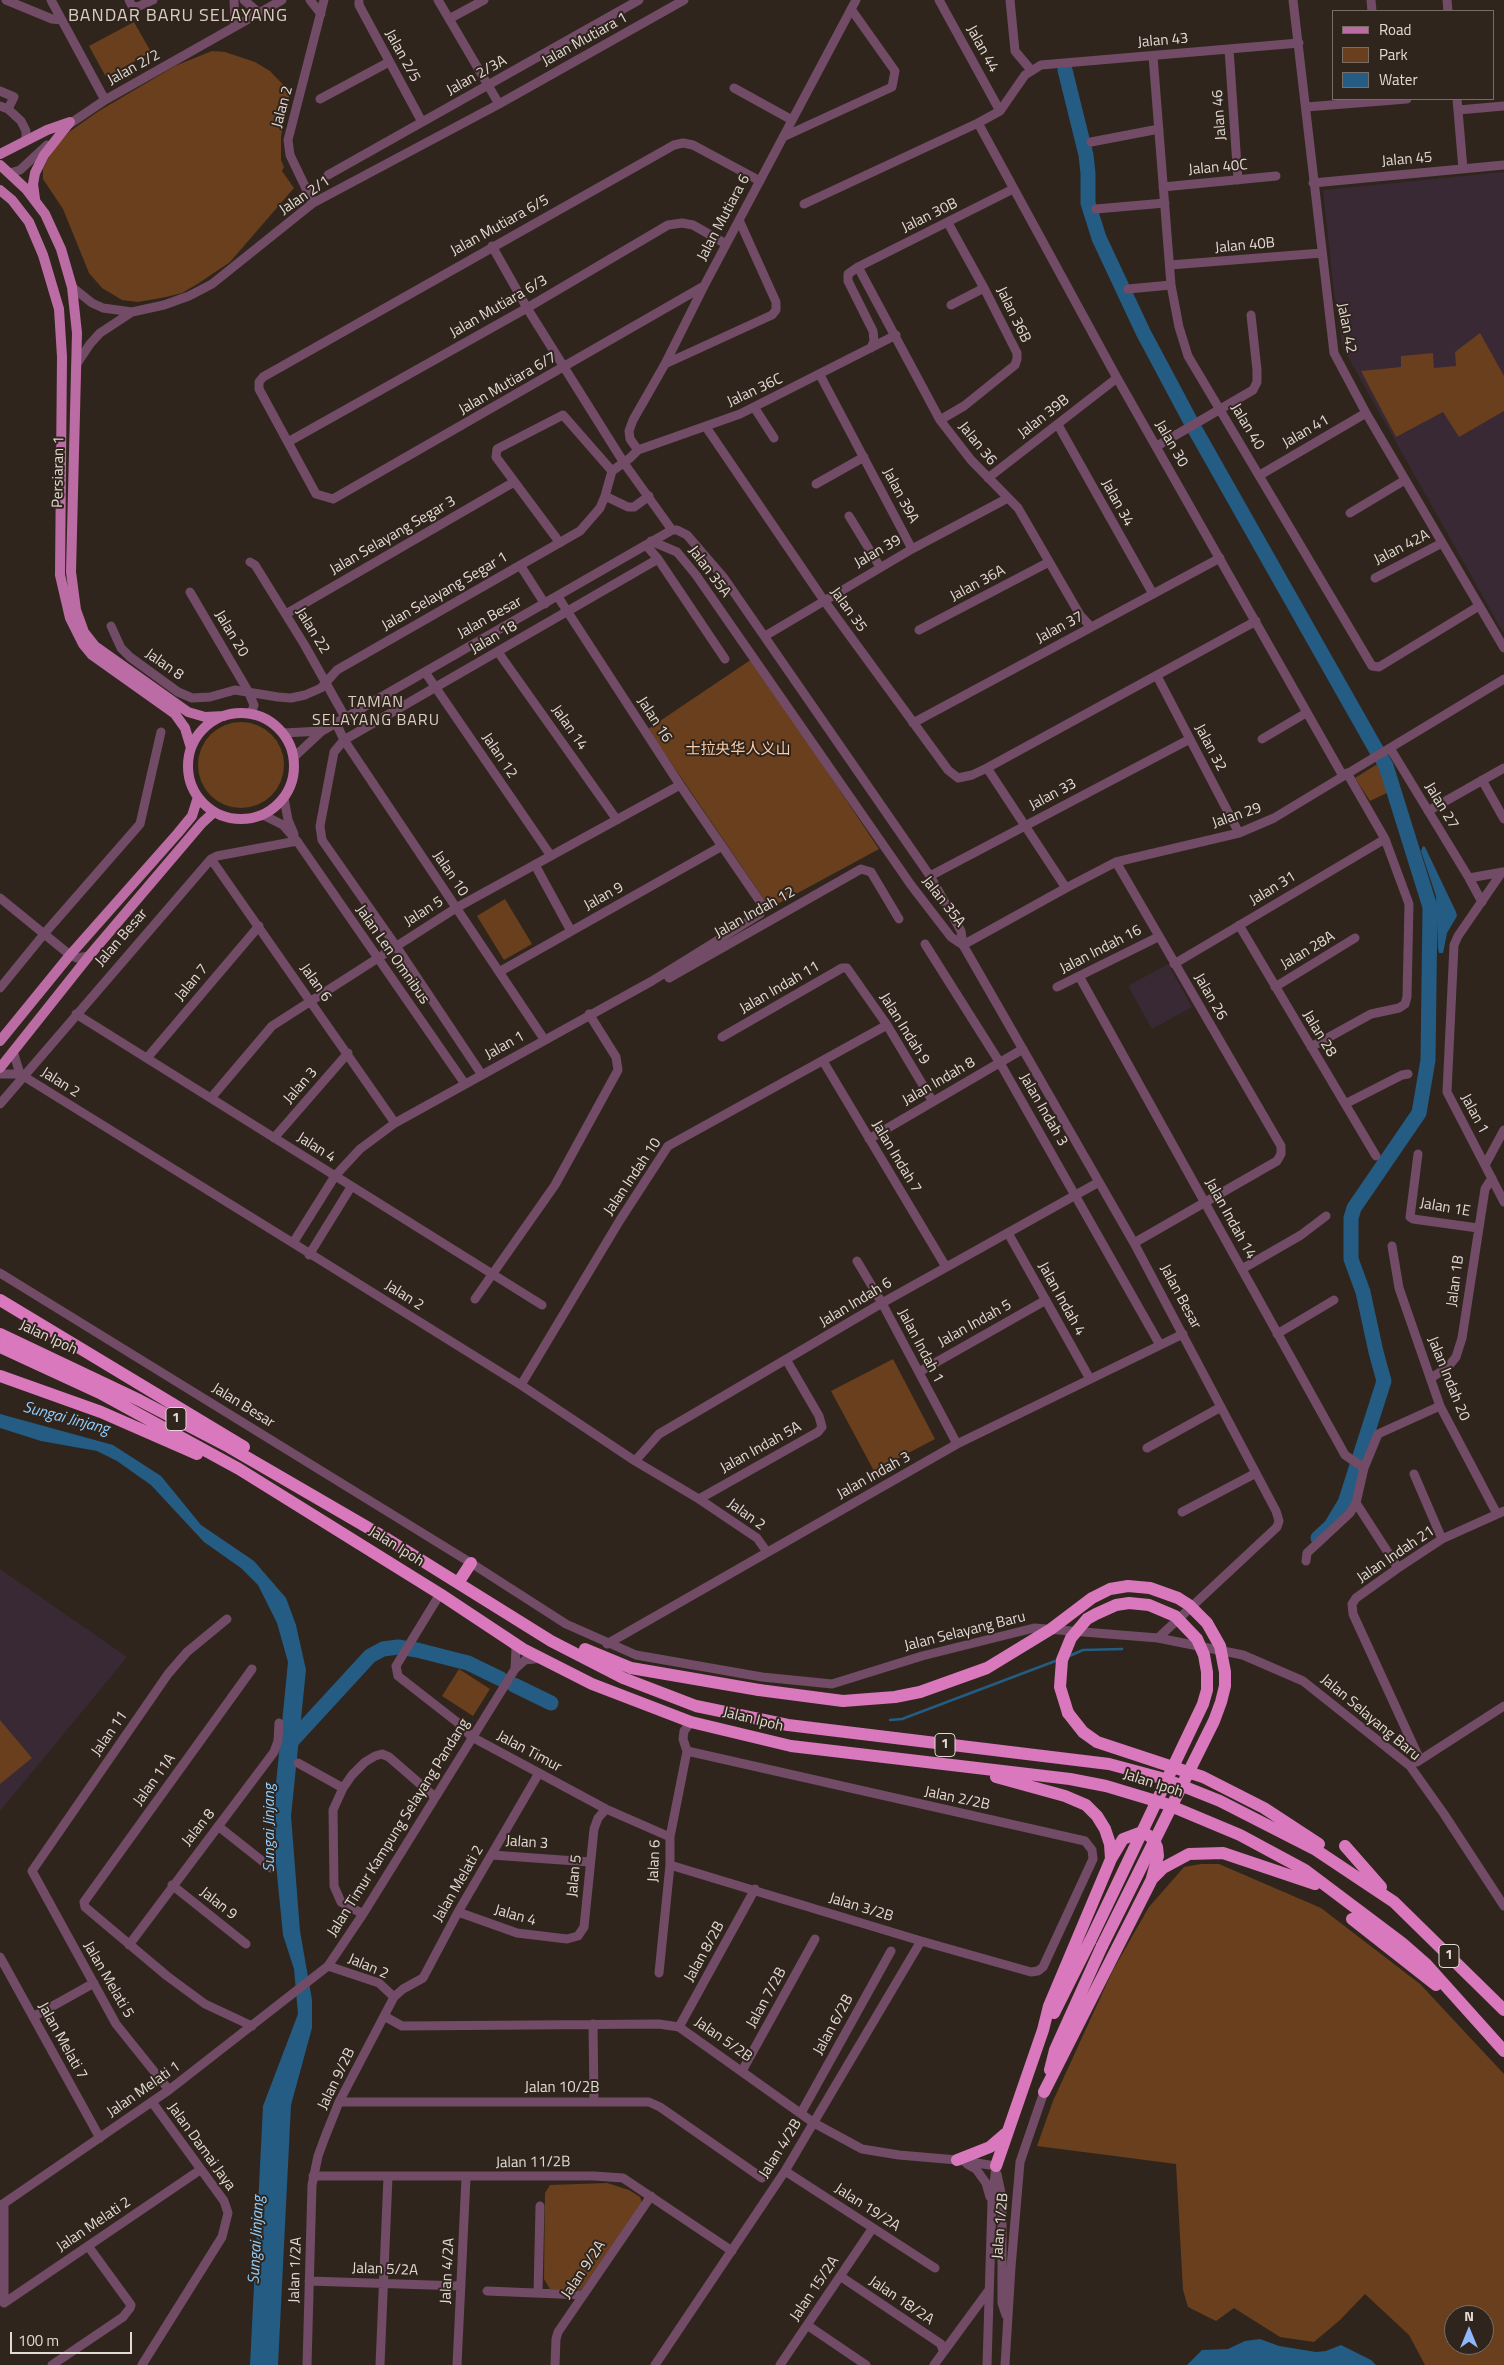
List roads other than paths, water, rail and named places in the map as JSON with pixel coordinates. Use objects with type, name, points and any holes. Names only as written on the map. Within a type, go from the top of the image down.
[{"type":"highway","points":[[0,1300],[234,1440],[347,1515]]},
{"type":"highway","name":"Jalan Ipoh","points":[[0,1334],[161,1411],[229,1447],[347,1515],[551,1641],[623,1678],[696,1706],[788,1725],[936,1744],[1073,1758],[1144,1772],[1188,1787],[1262,1821],[1316,1850],[1394,1902],[1504,2010]]},
{"type":"highway","name":"Jalan Ipoh","points":[[0,1347],[100,1393],[190,1441],[287,1497],[512,1642],[592,1684],[691,1722],[791,1746],[955,1767],[1070,1779],[1140,1795],[1166,1804],[1264,1847],[1305,1870],[1327,1889],[1402,1943],[1426,1964],[1504,2051]]},
{"type":"highway","points":[[0,1376],[102,1412],[161,1437],[357,1542]]},
{"type":"highway","points":[[458,1583],[471,1563]]},
{"type":"highway","points":[[490,1604],[619,1664],[759,1690],[843,1700],[895,1697],[942,1685],[987,1668],[1025,1646],[1092,1598],[1110,1589],[1128,1586],[1145,1587],[1170,1594],[1189,1605],[1207,1623],[1220,1646],[1225,1672],[1225,1686],[1221,1702],[1214,1721],[1102,1946],[1055,2050],[1044,2092]]},
{"type":"highway","points":[[1043,2030],[1057,2008],[1090,1941],[1203,1704],[1207,1690],[1204,1654],[1197,1639],[1175,1616],[1149,1605],[1129,1603],[1106,1608],[1087,1619],[1071,1638],[1062,1660],[1060,1687],[1068,1713],[1083,1732],[1097,1742],[1203,1777],[1264,1808],[1310,1837],[1365,1882]]},
{"type":"highway","points":[[955,1767],[1038,1788],[1086,1805],[1097,1816],[1105,1830],[1110,1844],[1111,1858]]},
{"type":"highway","points":[[996,2166],[1043,2030],[1049,2006],[1111,1858],[1123,1839],[1139,1833],[1148,1835],[1154,1840],[1158,1856],[1152,1879],[1044,2092]]},
{"type":"highway","points":[[1345,1846],[1394,1902]]},
{"type":"highway","points":[[1152,1879],[1163,1868],[1189,1854],[1223,1853],[1327,1889]]},
{"type":"highway","points":[[1352,1919],[1462,2005]]},
{"type":"highway","points":[[957,2160],[990,2147],[1006,2133]]},
{"type":"main road","points":[[0,154],[58,124],[70,122]]},
{"type":"main road","points":[[36,202],[33,184],[35,173],[44,155],[70,122]]},
{"type":"main road","name":"Persiaran 1","points":[[0,165],[5,173],[36,202],[45,214],[56,239],[72,287],[77,333],[71,572],[76,610],[84,632],[100,650],[188,712],[204,717],[224,716]]},
{"type":"main road","name":"Persiaran 1","points":[[0,190],[12,200],[29,222],[39,245],[59,309],[62,357],[60,575],[66,604],[75,631],[92,655],[175,714],[185,728],[191,748]]},
{"type":"main road","points":[[39,245],[56,239]]},
{"type":"main road","points":[[238,713],[251,714],[263,718],[283,733],[290,744],[294,757],[292,780],[284,798],[263,815],[238,819],[214,812],[198,797],[190,782],[188,765],[191,748],[199,734],[210,723],[224,716],[238,713]]},
{"type":"main road","name":"Jalan Besar","points":[[0,1040],[70,955],[192,816],[198,797]]},
{"type":"main road","name":"Jalan Besar","points":[[0,1068],[89,956],[202,823],[214,812]]},
{"type":"street","points":[[6,0],[52,19],[61,20]]},
{"type":"street","points":[[50,0],[105,100]]},
{"type":"street","points":[[129,0],[132,6],[137,7],[153,0]]},
{"type":"street","points":[[234,0],[235,26]]},
{"type":"street","points":[[244,0],[260,13]]},
{"type":"street","name":"Jalan 2/2","points":[[5,173],[20,170],[70,122],[105,100],[282,0]]},
{"type":"street","points":[[310,0],[321,14]]},
{"type":"street","name":"Jalan 2","points":[[319,0],[321,14]]},
{"type":"street","name":"Jalan 2","points":[[313,204],[290,155],[288,140],[324,0]]},
{"type":"street","points":[[438,0],[486,86],[499,104]]},
{"type":"street","points":[[449,19],[484,0]]},
{"type":"street","name":"Jalan 2/3A","points":[[328,175],[639,0]]},
{"type":"street","name":"Jalan Mutiara 1","points":[[499,104],[684,0]]},
{"type":"street","name":"Jalan Mutiara 6","points":[[638,450],[632,445],[629,431],[738,220],[856,0]]},
{"type":"street","name":"Jalan 44","points":[[939,0],[1000,111]]},
{"type":"street","points":[[804,204],[1000,111],[1031,70],[1015,51],[1010,0]]},
{"type":"street","name":"Jalan 42","points":[[1293,0],[1334,353],[1405,480],[1504,648]]},
{"type":"street","name":"Jalan 2/5","points":[[359,2],[422,122]]},
{"type":"street","points":[[783,137],[892,87],[895,71],[851,9]]},
{"type":"street","name":"Jalan 43","points":[[1031,70],[1041,66],[1299,43]]},
{"type":"street","name":"Jalan 46","points":[[1229,49],[1238,180]]},
{"type":"street","name":"Jalan 40","points":[[1153,56],[1171,285],[1179,327],[1188,356],[1372,666],[1379,667],[1479,606]]},
{"type":"street","points":[[320,99],[389,62]]},
{"type":"street","points":[[734,88],[792,120]]},
{"type":"street","points":[[0,91],[14,97],[4,108],[17,117],[24,126],[26,141]]},
{"type":"street","points":[[1306,107],[1394,100]]},
{"type":"street","points":[[1457,100],[1463,169]]},
{"type":"street","name":"Jalan 2/1","points":[[72,287],[92,303],[103,308],[132,312],[164,305],[189,296],[212,284],[313,204],[499,104]]},
{"type":"street","points":[[1458,110],[1504,106]]},
{"type":"street","name":"Jalan 30","points":[[978,123],[1117,378],[1256,621],[1306,713],[1345,775]]},
{"type":"street","points":[[1091,142],[1159,129]]},
{"type":"street","name":"Jalan Mutiara 6/5","points":[[288,442],[259,389],[259,382],[263,377],[492,246],[674,145],[683,143],[693,145],[760,181]]},
{"type":"street","name":"Jalan 45","points":[[1314,183],[1504,165]]},
{"type":"street","name":"Jalan 40C","points":[[1163,186],[1276,176]]},
{"type":"street","name":"Jalan 30B","points":[[858,266],[1014,189]]},
{"type":"street","points":[[1096,209],[1164,203]]},
{"type":"street","points":[[665,364],[772,315],[776,310],[776,302],[738,220]]},
{"type":"street","name":"Jalan 36B","points":[[940,420],[964,406],[1015,365],[1017,359],[1017,353],[948,223]]},
{"type":"street","name":"Jalan Mutiara 6/3","points":[[288,442],[527,308],[668,225],[693,224],[726,244]]},
{"type":"street","points":[[492,246],[527,308],[624,463],[672,530]]},
{"type":"street","name":"Jalan 40B","points":[[1170,265],[1322,253]]},
{"type":"street","points":[[858,266],[848,274],[848,281],[873,332],[874,341],[871,348]]},
{"type":"street","name":"Jalan 36","points":[[858,266],[940,420],[971,460],[1018,508],[1080,615],[1091,627]]},
{"type":"street","points":[[1128,289],[1171,285]]},
{"type":"street","name":"Jalan Mutiara 6/7","points":[[288,442],[316,494],[324,498],[333,499],[704,286]]},
{"type":"street","points":[[951,305],[984,288]]},
{"type":"street","name":"Jalan 2/1","points":[[76,365],[100,333],[132,312]]},
{"type":"street","points":[[1157,446],[1253,390],[1257,382],[1251,315]]},
{"type":"street","name":"Jalan 36C","points":[[624,463],[638,450],[754,407],[896,335]]},
{"type":"street","name":"Jalan 39A","points":[[820,374],[912,548]]},
{"type":"street","name":"Jalan 39B","points":[[988,478],[1117,378]]},
{"type":"street","points":[[754,407],[774,438]]},
{"type":"street","name":"Jalan 41","points":[[1260,475],[1366,412]]},
{"type":"street","points":[[560,542],[496,457],[497,449],[563,415],[612,471],[624,463]]},
{"type":"street","name":"Jalan 34","points":[[1058,425],[1153,594]]},
{"type":"street","name":"Jalan 35","points":[[706,426],[823,599],[948,770],[958,778],[972,775],[987,768],[1256,621]]},
{"type":"street","name":"Jalan 39A","points":[[816,484],[864,457]]},
{"type":"street","name":"Jalan Selayang Segar 1","points":[[248,691],[262,695],[291,698],[305,695],[321,688],[337,670],[580,531],[596,514],[605,496],[612,471]]},
{"type":"street","points":[[1350,513],[1405,480]]},
{"type":"street","name":"Jalan Selayang Segar 3","points":[[286,614],[514,482]]},
{"type":"street","points":[[605,496],[628,507],[634,507],[649,496]]},
{"type":"street","name":"Jalan 39","points":[[765,636],[823,599],[912,548],[1008,498]]},
{"type":"street","points":[[849,516],[880,567]]},
{"type":"street","name":"Jalan Besar","points":[[294,757],[322,731],[672,530]]},
{"type":"street","name":"Jalan 35A","points":[[672,530],[682,532],[691,540],[724,578],[765,636],[930,876],[962,931],[963,945]]},
{"type":"street","points":[[648,543],[725,659]]},
{"type":"street","name":"Jalan 35A","points":[[648,543],[677,552],[696,575],[911,885],[951,937],[963,945]]},
{"type":"street","name":"Jalan 42A","points":[[1375,578],[1442,543]]},
{"type":"street","name":"Jalan 37","points":[[913,722],[1220,558]]},
{"type":"street","name":"Jalan 18","points":[[344,740],[658,559]]},
{"type":"street","name":"Jalan 22","points":[[250,562],[255,565],[286,614],[327,682],[345,718]]},
{"type":"street","name":"Jalan 36A","points":[[919,630],[1049,562]]},
{"type":"street","points":[[520,565],[545,604]]},
{"type":"street","name":"Jalan 20","points":[[190,592],[248,691]]},
{"type":"street","name":"Jalan 16","points":[[558,597],[680,785],[760,903],[761,908]]},
{"type":"street","name":"Jalan 8","points":[[111,626],[121,648],[130,657],[178,692],[192,698],[210,697],[235,690],[248,691]]},
{"type":"street","name":"Jalan 14","points":[[498,652],[617,820]]},
{"type":"street","name":"Jalan 12","points":[[425,672],[551,856]]},
{"type":"street","name":"Jalan 32","points":[[1157,676],[1240,832]]},
{"type":"street","name":"Jalan 29","points":[[963,945],[1116,862],[1240,832],[1274,818],[1504,679]]},
{"type":"street","points":[[248,691],[254,705],[251,714]]},
{"type":"street","points":[[1262,739],[1306,713]]},
{"type":"street","name":"Jalan 10","points":[[336,723],[344,740],[544,1039]]},
{"type":"street","name":"Jalan Besar","points":[[283,733],[322,731]]},
{"type":"street","points":[[0,988],[44,934],[140,824],[161,732]]},
{"type":"street","name":"Jalan 33","points":[[930,876],[1190,739]]},
{"type":"street","points":[[344,740],[334,752],[319,834],[482,1075]]},
{"type":"street","name":"Jalan 27","points":[[1390,748],[1482,902]]},
{"type":"street","points":[[987,768],[1066,888]]},
{"type":"street","points":[[1428,811],[1504,768]]},
{"type":"street","points":[[1311,1047],[1371,1014],[1399,1008],[1404,1004],[1407,997],[1409,904],[1385,839],[1345,775]]},
{"type":"street","points":[[1482,780],[1504,818]]},
{"type":"street","name":"Jalan 5","points":[[211,1098],[272,1026],[456,908],[680,785]]},
{"type":"street","name":"Jalan Len Omnibus","points":[[284,798],[288,820],[297,841]]},
{"type":"street","name":"Jalan Len Omnibus","points":[[263,815],[283,825],[297,841],[465,1084]]},
{"type":"street","name":"Jalan 31","points":[[1174,964],[1385,839]]},
{"type":"street","points":[[211,859],[217,856],[297,841]]},
{"type":"street","name":"Jalan 9","points":[[499,972],[722,846]]},
{"type":"street","name":"Jalan Besar","points":[[0,1104],[21,1075],[211,859]]},
{"type":"street","name":"Jalan 6","points":[[211,859],[395,1123]]},
{"type":"street","name":"Jalan 26","points":[[1116,862],[1281,1146],[1281,1154],[1277,1161],[1205,1203]]},
{"type":"street","points":[[535,865],[571,931]]},
{"type":"street","name":"Jalan Indah 12","points":[[652,981],[661,982],[861,869],[871,872],[898,920]]},
{"type":"street","points":[[1469,878],[1503,872]]},
{"type":"street","points":[[1482,902],[1503,872]]},
{"type":"street","points":[[0,898],[70,955],[77,958],[89,956]]},
{"type":"street","name":"Jalan 1","points":[[1482,902],[1458,936],[1454,945],[1447,1092],[1504,1202]]},
{"type":"street","name":"Jalan 1","points":[[293,1243],[335,1176],[360,1149],[395,1123],[589,1014],[652,981],[754,919],[760,914],[761,908]]},
{"type":"street","name":"Jalan 28","points":[[1239,925],[1376,1156]]},
{"type":"street","name":"Jalan 7","points":[[147,1058],[259,926]]},
{"type":"street","name":"Jalan Indah 16","points":[[1057,987],[1158,937]]},
{"type":"street","name":"Jalan 28A","points":[[1276,987],[1355,938]]},
{"type":"street","name":"Jalan Indah 3","points":[[925,944],[1000,1063],[1160,1345]]},
{"type":"street","name":"Jalan Besar","points":[[963,945],[1134,1243],[1276,1511],[1279,1521],[1277,1528],[1158,1638]]},
{"type":"street","name":"Jalan Indah 11","points":[[722,1037],[842,968],[851,972]]},
{"type":"street","name":"Jalan Indah 9","points":[[851,972],[887,1025],[933,1102]]},
{"type":"street","name":"Jalan Indah 14","points":[[1079,976],[1345,1455],[1362,1466]]},
{"type":"street","name":"Jalan 4","points":[[76,1014],[542,1305]]},
{"type":"street","points":[[475,1299],[555,1185],[618,1070],[616,1057],[589,1014]]},
{"type":"street","name":"Jalan Indah 10","points":[[521,1385],[620,1220],[668,1146],[887,1025]]},
{"type":"street","name":"Jalan Indah 8","points":[[869,1139],[1023,1049]]},
{"type":"street","name":"Jalan 2","points":[[13,1051],[21,1075]]},
{"type":"street","name":"Jalan 3","points":[[274,1138],[348,1053]]},
{"type":"street","name":"Jalan Indah 7","points":[[823,1061],[946,1267]]},
{"type":"street","name":"Jalan 2","points":[[0,1074],[21,1075],[521,1385],[636,1462],[699,1499],[757,1538],[767,1552]]},
{"type":"street","points":[[1345,1104],[1402,1075],[1408,1074]]},
{"type":"street","points":[[1485,1166],[1504,1130]]},
{"type":"street","name":"Jalan 1E","points":[[1418,1154],[1410,1217],[1478,1228]]},
{"type":"street","name":"Jalan 1B","points":[[1431,1378],[1448,1367],[1456,1357],[1462,1338],[1478,1228],[1486,1189],[1492,1178]]},
{"type":"street","name":"Jalan Indah 6","points":[[636,1462],[659,1434],[882,1303],[1099,1182]]},
{"type":"street","points":[[309,1255],[351,1187]]},
{"type":"street","points":[[1134,1243],[1205,1203]]},
{"type":"street","points":[[1242,1269],[1301,1235],[1326,1216]]},
{"type":"street","name":"Jalan Indah 4","points":[[1008,1233],[1090,1379]]},
{"type":"street","name":"Jalan Indah 20","points":[[1392,1246],[1399,1288],[1440,1406],[1501,1512]]},
{"type":"street","name":"Jalan Indah 1","points":[[857,1261],[882,1303],[957,1444]]},
{"type":"street","name":"Jalan Besar","points":[[0,1274],[471,1563]]},
{"type":"street","name":"Jalan Indah 5","points":[[919,1372],[1046,1300]]},
{"type":"street","points":[[1277,1334],[1334,1300]]},
{"type":"street","name":"Jalan Indah 3","points":[[607,1644],[957,1444],[1183,1334]]},
{"type":"street","name":"Jalan Indah 5A","points":[[699,1499],[818,1432],[822,1427],[819,1416],[787,1360]]},
{"type":"street","points":[[1306,1561],[1307,1553],[1350,1512],[1356,1503],[1362,1466],[1378,1434],[1440,1406]]},
{"type":"street","points":[[1147,1448],[1221,1407]]},
{"type":"street","points":[[1182,1512],[1256,1473]]},
{"type":"street","points":[[1414,1474],[1442,1539]]},
{"type":"street","points":[[1356,1503],[1398,1568]]},
{"type":"street","name":"Jalan Indah 21","points":[[1420,1760],[1351,1609],[1356,1598],[1442,1539],[1501,1512]]},
{"type":"street","name":"Jalan Selayang Baru","points":[[471,1563],[566,1624],[607,1644],[636,1655],[804,1683],[832,1684],[941,1650],[1034,1628],[1158,1638],[1243,1655],[1303,1681],[1410,1766],[1504,1906]]},
{"type":"street","name":"Jalan Timur","points":[[440,1594],[396,1666],[398,1676],[457,1722],[472,1737],[606,1809],[670,1837]]},
{"type":"street","name":"Jalan 11","points":[[33,1877],[32,1871],[168,1674],[187,1652],[227,1619]]},
{"type":"street","points":[[512,1642],[516,1648],[515,1669]]},
{"type":"street","points":[[515,1669],[525,1660],[542,1658]]},
{"type":"street","name":"Jalan 11A","points":[[128,1945],[85,1907],[86,1899],[252,1669]]},
{"type":"street","name":"Jalan Timur Kampung Selayang Pandang","points":[[295,1992],[328,1966],[363,1914],[515,1669]]},
{"type":"street","points":[[1410,1766],[1504,1706]]},
{"type":"street","name":"Jalan 6","points":[[659,1973],[670,1864],[670,1837],[687,1752],[682,1739],[684,1731],[691,1722]]},
{"type":"street","name":"Jalan 8","points":[[128,1945],[274,1752],[278,1741],[279,1723]]},
{"type":"street","name":"Jalan 2/2B","points":[[687,1752],[1085,1841],[1092,1850],[1092,1859],[1043,1967]]},
{"type":"street","points":[[363,1914],[340,1902],[334,1886],[333,1810],[343,1788],[352,1775],[365,1762],[382,1754],[389,1757],[435,1797]]},
{"type":"street","points":[[298,1763],[343,1788]]},
{"type":"street","name":"Jalan Melati 2","points":[[394,1997],[403,1988],[423,1978],[458,1912],[539,1773]]},
{"type":"street","name":"Jalan 5","points":[[567,1939],[578,1936],[584,1927],[594,1828],[598,1818],[606,1809]]},
{"type":"street","points":[[218,1826],[271,1868]]},
{"type":"street","name":"Jalan 3","points":[[492,1855],[590,1862]]},
{"type":"street","name":"Jalan 3/2B","points":[[670,1864],[921,1941],[1031,1972],[1038,1971],[1043,1967]]},
{"type":"street","name":"Jalan Melati 5","points":[[33,1877],[116,2024],[169,2090]]},
{"type":"street","name":"Jalan 9","points":[[172,1885],[246,1944]]},
{"type":"street","name":"Jalan 8/2B","points":[[679,2027],[755,1890]]},
{"type":"street","name":"Jalan 4","points":[[458,1912],[518,1933],[567,1939]]},
{"type":"street","name":"Jalan 7/2B","points":[[742,2071],[815,1939]]},
{"type":"street","name":"Jalan 4/2B","points":[[655,2365],[785,2170],[921,1941]]},
{"type":"street","points":[[128,1945],[204,2004],[252,2026]]},
{"type":"street","name":"Jalan 6/2B","points":[[801,2113],[892,1951]]},
{"type":"street","name":"Jalan Melati 7","points":[[0,1956],[100,2138]]},
{"type":"street","name":"Jalan 2","points":[[328,1966],[379,1983],[394,1997]]},
{"type":"street","points":[[34,2018],[94,1982]]},
{"type":"street","name":"Jalan Melati 1","points":[[4,2303],[2,2205],[169,2090],[295,1992]]},
{"type":"street","name":"Jalan 9/2B","points":[[313,2176],[318,2156],[339,2102],[394,1997]]},
{"type":"street","name":"Jalan 5/2B","points":[[384,2016],[402,2026],[659,2024],[679,2027],[814,2123],[862,2149],[899,2156],[957,2160],[996,2166]]},
{"type":"street","points":[[593,2024],[594,2101]]},
{"type":"street","name":"Jalan 1/2B","points":[[1005,2365],[1020,2162],[1044,2092]]},
{"type":"street","name":"Jalan Damai Jaya","points":[[142,2365],[225,2231],[228,2212],[152,2102]]},
{"type":"street","name":"Jalan 10/2B","points":[[339,2102],[649,2102],[660,2107],[762,2178]]},
{"type":"street","points":[[957,2160],[976,2169],[986,2183],[992,2202]]},
{"type":"street","points":[[996,2166],[1002,2198],[1002,2303],[1008,2322]]},
{"type":"street","name":"Jalan 1/2B","points":[[988,2365],[992,2202],[996,2166]]},
{"type":"street","name":"Jalan Melati 2","points":[[4,2303],[200,2170]]},
{"type":"street","name":"Jalan 19/2A","points":[[785,2170],[872,2229],[935,2268]]},
{"type":"street","name":"Jalan 11/2B","points":[[313,2176],[466,2178],[610,2176],[623,2178],[732,2251]]},
{"type":"street","name":"Jalan 1/2A","points":[[307,2365],[313,2176]]},
{"type":"street","points":[[380,2365],[388,2177]]},
{"type":"street","name":"Jalan 4/2A","points":[[457,2365],[466,2178]]},
{"type":"street","name":"Jalan 9/2A","points":[[555,2365],[558,2332],[651,2196]]},
{"type":"street","points":[[538,2293],[540,2206]]},
{"type":"street","name":"Jalan 15/2A","points":[[780,2365],[872,2229]]},
{"type":"street","points":[[52,2365],[123,2317],[130,2308],[130,2305],[88,2246]]},
{"type":"street","name":"Jalan 18/2A","points":[[840,2276],[941,2344],[943,2351]]},
{"type":"street","name":"Jalan 5/2A","points":[[309,2281],[461,2286]]},
{"type":"street","points":[[934,2365],[990,2290]]},
{"type":"street","points":[[487,2292],[583,2295]]},
{"type":"street","points":[[807,2325],[866,2365]]},
{"type":"street","points":[[457,2365],[466,2365]]},
{"type":"water","points":[[1423,846],[1457,916],[1447,933],[1443,953],[1439,953],[1438,948],[1436,896],[1421,851]]},
{"type":"water","name":"Sungai Jinjang","points":[[0,1414],[113,1445],[161,1476],[201,1525],[254,1561],[286,1598],[296,1625],[306,1670],[291,1816],[300,1931],[312,2000],[312,2028],[291,2105],[278,2365],[250,2365],[263,2106],[298,2014],[294,1969],[283,1935],[272,1824],[288,1662],[277,1623],[258,1585],[241,1568],[204,1542],[151,1485],[117,1461],[97,1451],[41,1441],[0,1428]]},
{"type":"water","points":[[1260,2339],[1279,2346],[1316,2352],[1326,2351],[1341,2345],[1371,2360],[1376,2365],[1187,2365],[1202,2350],[1228,2349],[1245,2341]]},
{"type":"waterway","points":[[1065,70],[1086,155],[1088,203],[1099,238],[1143,332],[1192,424]]},
{"type":"waterway","points":[[1193,426],[1378,753]]},
{"type":"waterway","points":[[1318,1538],[1331,1526],[1345,1503],[1384,1381],[1363,1292],[1351,1259],[1351,1218],[1354,1208],[1419,1113],[1428,1060],[1430,907],[1386,766],[1380,755]]},
{"type":"waterway","points":[[290,1743],[370,1656],[383,1649],[398,1647],[417,1650],[468,1663],[501,1679]]},
{"type":"waterway","points":[[1067,1657],[1083,1650],[1122,1649]]},
{"type":"waterway","points":[[890,1720],[902,1719],[1058,1660]]},
{"type":"waterway","points":[[514,1685],[551,1703]]},
{"type":"district","name":"BANDAR BARU SELAYANG","points":[[178,17]]},
{"type":"district","name":"TAMAN SELAYANG BARU","points":[[376,712]]},
{"type":"park label","name":"士拉央华人义山","points":[[738,750]]}]
